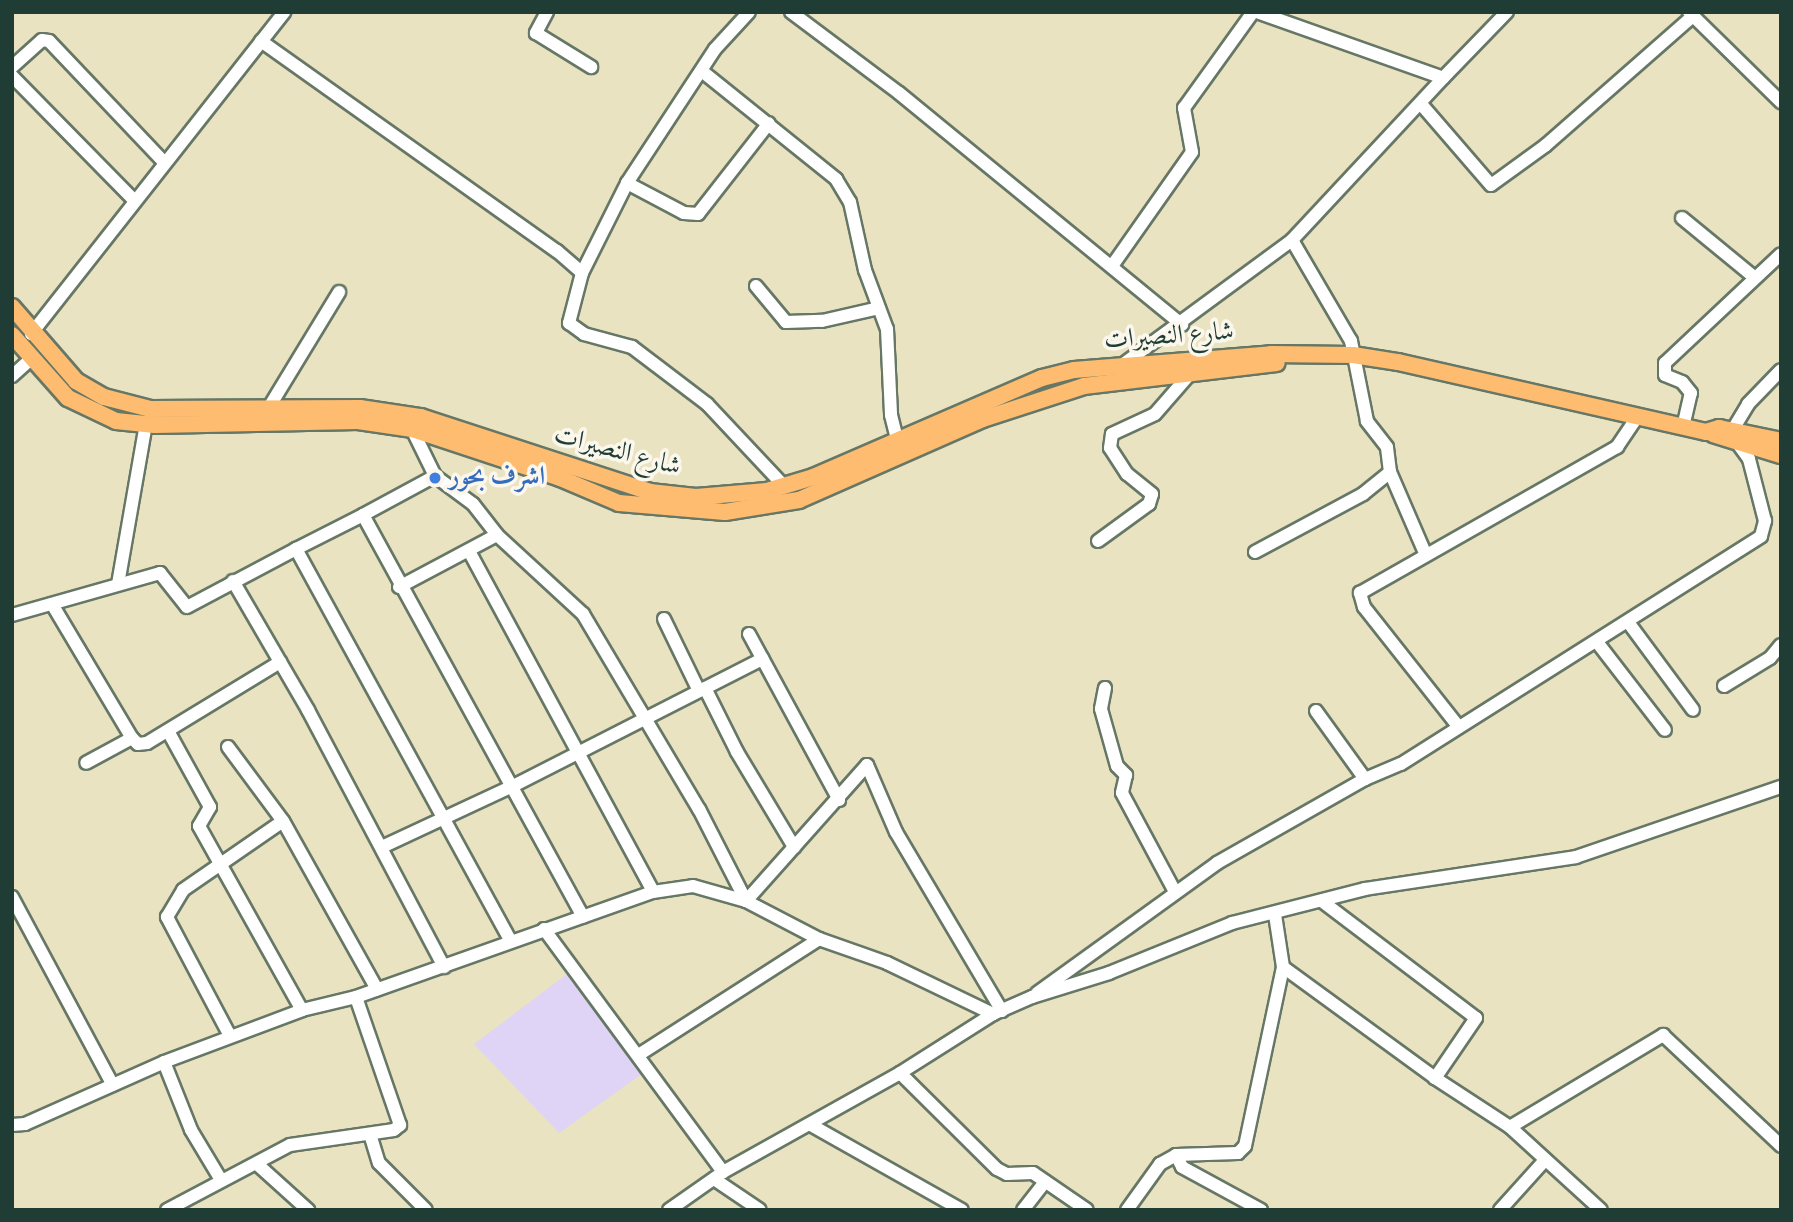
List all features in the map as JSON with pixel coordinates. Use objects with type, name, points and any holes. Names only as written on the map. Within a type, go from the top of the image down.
[{"type":"main road","name":"شارع النصيرات","points":[[12,307],[31,334],[76,381],[104,397],[150,409],[360,408],[421,417],[650,492],[696,497],[784,486],[860,461],[1042,378],[1122,365],[1353,355],[1733,438]]},
{"type":"main road","name":"شارع النصيرات","points":[[12,335],[32,359],[82,408],[116,421],[146,425],[358,422],[412,429],[561,478],[619,503],[725,512],[799,499],[983,419],[1084,386],[1189,375],[1315,355]]},
{"type":"main road","points":[[1733,438],[1781,441]]},
{"type":"main road","points":[[1733,438],[1781,455]]},
{"type":"street","points":[[31,334],[284,12]]},
{"type":"street","points":[[547,12],[536,33],[591,67]]},
{"type":"street","points":[[749,12],[715,49],[703,72],[627,183],[582,273],[569,323],[584,334],[632,347],[707,404],[784,486]]},
{"type":"street","points":[[791,12],[899,93],[1182,325]]},
{"type":"street","points":[[1112,266],[1192,152],[1184,108],[1255,12],[1443,78]]},
{"type":"street","points":[[1122,365],[1182,325],[1242,275],[1292,240],[1507,12]]},
{"type":"street","points":[[1421,104],[1491,185],[1546,145],[1691,14],[1781,102]]},
{"type":"street","points":[[12,67],[42,40],[49,41],[164,162]]},
{"type":"street","points":[[261,41],[582,273]]},
{"type":"street","points":[[703,72],[836,179],[850,202],[887,329],[891,415],[898,443]]},
{"type":"street","points":[[12,76],[134,200]]},
{"type":"street","points":[[627,183],[684,214],[698,214],[769,123]]},
{"type":"street","points":[[1682,218],[1755,278]]},
{"type":"street","points":[[1292,240],[1350,341],[1367,421],[1387,447],[1390,472],[1426,555]]},
{"type":"street","points":[[1683,427],[1691,393],[1682,382],[1665,375],[1665,363],[1781,254]]},
{"type":"street","points":[[756,286],[786,322],[822,321],[879,308]]},
{"type":"street","points":[[268,409],[339,292]]},
{"type":"street","points":[[12,376],[32,359]]},
{"type":"street","points":[[1032,997],[1061,971],[1175,892],[1365,779],[1401,764],[1628,622],[1765,529],[1749,459],[1733,438],[1748,404],[1781,370]]},
{"type":"street","points":[[1098,541],[1149,504],[1152,494],[1127,474],[1110,448],[1112,434],[1155,414],[1189,375]]},
{"type":"street","points":[[1458,726],[1364,607],[1360,593],[1617,447],[1637,417]]},
{"type":"street","points":[[118,584],[146,425]]},
{"type":"street","points":[[412,429],[435,476],[473,504],[497,535],[583,614],[699,809],[746,901]]},
{"type":"street","points":[[1255,552],[1363,494],[1390,472]]},
{"type":"street","points":[[12,615],[160,573],[187,607],[435,476]]},
{"type":"street","points":[[363,514],[399,587],[513,786],[583,917]]},
{"type":"street","points":[[399,587],[497,535]]},
{"type":"street","points":[[296,549],[446,818],[510,940]]},
{"type":"street","points":[[469,551],[653,891]]},
{"type":"street","points":[[233,581],[281,662],[444,967]]},
{"type":"street","points":[[52,604],[138,744],[147,743],[168,731],[281,662]]},
{"type":"street","points":[[664,619],[737,752],[794,847]]},
{"type":"street","points":[[1628,622],[1693,710]]},
{"type":"street","points":[[749,634],[839,800]]},
{"type":"street","points":[[1597,642],[1665,730]]},
{"type":"street","points":[[1724,686],[1770,658],[1781,645]]},
{"type":"street","points":[[382,847],[513,786],[762,659]]},
{"type":"street","points":[[1105,688],[1101,709],[1117,766],[1126,775],[1122,793],[1175,892]]},
{"type":"street","points":[[1316,711],[1365,779]]},
{"type":"street","points":[[168,731],[210,807],[199,825],[302,1010]]},
{"type":"street","points":[[86,763],[132,738]]},
{"type":"street","points":[[228,747],[282,821],[377,989]]},
{"type":"street","points":[[746,901],[839,800],[867,765],[896,832],[997,1013]]},
{"type":"street","points":[[669,1210],[719,1175],[811,1125],[997,1013],[1032,997],[1109,973],[1232,923],[1275,915],[1365,889],[1576,857],[1781,787]]},
{"type":"street","points":[[230,1036],[167,917],[183,890],[282,821]]},
{"type":"street","points":[[12,1125],[25,1124],[164,1062],[302,1010],[356,997],[653,891],[693,886],[746,901],[819,939],[887,963],[997,1013]]},
{"type":"street","points":[[12,897],[113,1085]]},
{"type":"street","points":[[1323,902],[1476,1018],[1435,1078]]},
{"type":"street","points":[[1127,1210],[1160,1164],[1176,1155],[1238,1153],[1245,1146],[1283,967],[1275,915]]},
{"type":"street","points":[[544,929],[640,1054],[719,1175],[760,1210]]},
{"type":"street","points":[[640,1054],[819,939]]},
{"type":"street","points":[[1283,967],[1435,1078],[1510,1127],[1601,1210]]},
{"type":"street","points":[[167,1210],[194,1205],[221,1180],[290,1145],[370,1134],[400,1125],[356,997]]},
{"type":"street","points":[[1510,1127],[1663,1035],[1781,1146]]},
{"type":"street","points":[[164,1062],[191,1130],[221,1180]]},
{"type":"street","points":[[900,1073],[997,1169],[1007,1174],[1033,1173],[1087,1210]]},
{"type":"street","points":[[811,1125],[962,1210]]},
{"type":"street","points":[[370,1134],[379,1163],[426,1210]]},
{"type":"street","points":[[1176,1155],[1182,1167],[1261,1210]]},
{"type":"street","points":[[1500,1210],[1545,1160]]},
{"type":"street","points":[[257,1164],[308,1210]]},
{"type":"street","points":[[1023,1210],[1045,1182]]},
{"type":"shaded area","points":[[567,974],[643,1073],[559,1133],[474,1044]]},
{"type":"place","name":"اشرف بحور","points":[[435,478]]}]
